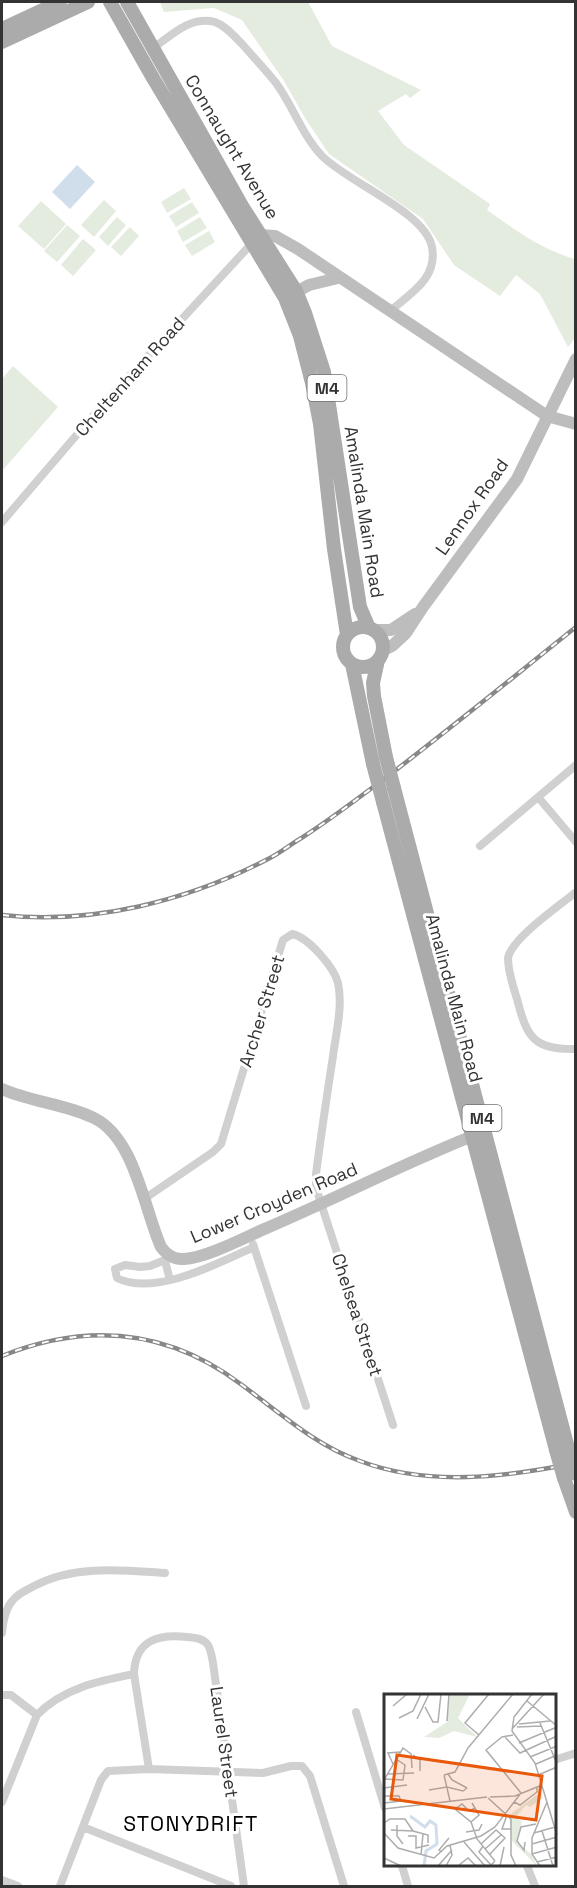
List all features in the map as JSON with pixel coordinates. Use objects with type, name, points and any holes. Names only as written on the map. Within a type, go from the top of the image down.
[{"type":"main road","points":[[2,29],[60,2]]},
{"type":"main road","points":[[2,42],[88,2]]},
{"type":"main road","name":"Connaught Avenue","points":[[110,2],[147,53],[256,239]]},
{"type":"main road","name":"Connaught Avenue","points":[[127,2],[147,53]]},
{"type":"main road","name":"Amalinda Main Road","points":[[256,239],[314,337],[324,372],[360,607],[371,629],[381,639],[380,655],[373,683],[386,757],[485,1131],[562,1449]]},
{"type":"main road","name":"Amalinda Main Road","points":[[290,295],[320,424],[334,549],[347,635],[343,647],[352,664],[383,802],[472,1136],[570,1476],[576,1512]]},
{"type":"main road","points":[[347,635],[357,628],[371,629]]},
{"type":"main road","points":[[352,664],[369,666],[380,655]]},
{"type":"street","points":[[147,53],[187,24],[208,21],[222,25],[277,84],[315,147],[331,165],[421,225],[432,244],[434,259],[432,269],[422,284],[390,312]]},
{"type":"street","name":"Connaught Avenue","points":[[256,239],[267,234],[283,240],[547,416],[576,424]]},
{"type":"street","name":"Cheltenham Road","points":[[2,522],[98,410],[256,239]]},
{"type":"street","points":[[290,295],[318,282],[338,278]]},
{"type":"street","name":"Lennox Road","points":[[380,655],[400,640],[517,479],[547,416],[572,373],[576,359]]},
{"type":"street","name":"Lennox Road","points":[[371,629],[391,630],[407,621],[423,607]]},
{"type":"street","points":[[480,846],[576,765]]},
{"type":"street","points":[[538,797],[576,842]]},
{"type":"street","points":[[576,892],[516,942],[508,958],[524,1025],[531,1038],[543,1046],[576,1049]]},
{"type":"street","name":"Archer Street","points":[[144,1199],[213,1152],[221,1144],[283,940],[292,934],[302,938],[319,954],[334,973],[338,986],[338,1022],[315,1181],[321,1205]]},
{"type":"street","points":[[2,1089],[25,1098],[93,1117],[106,1125],[123,1147],[161,1247],[169,1259],[170,1280]]},
{"type":"street","name":"Lower Croyden Road","points":[[252,1241],[185,1260],[169,1259],[140,1267],[120,1265],[115,1269],[115,1273],[117,1278],[128,1282],[170,1280],[207,1269],[252,1241],[321,1205],[485,1131]]},
{"type":"street","name":"Chelsea Street","points":[[321,1205],[393,1425]]},
{"type":"street","points":[[252,1241],[306,1406]]},
{"type":"street","points":[[2,1633],[3,1618],[14,1599],[48,1579],[72,1573],[97,1571],[165,1573]]},
{"type":"street","name":"Laurel Street","points":[[134,1674],[137,1654],[152,1640],[171,1636],[199,1638],[208,1645],[211,1652],[229,1772],[244,1887]]},
{"type":"street","points":[[2,1802],[37,1714],[44,1707],[80,1686],[134,1674],[149,1769]]},
{"type":"street","points":[[2,1695],[11,1695],[37,1714]]},
{"type":"street","points":[[356,1712],[384,1805]]},
{"type":"street","points":[[556,1760],[576,1754]]},
{"type":"street","points":[[60,1887],[104,1773],[114,1770],[149,1769],[263,1773],[291,1766],[302,1766],[313,1784],[344,1887]]},
{"type":"street","points":[[83,1827],[231,1887]]},
{"type":"street","points":[[402,1867],[408,1887]]},
{"type":"street","points":[[527,1867],[535,1887]]},
{"type":"street","points":[[2,1880],[18,1887]]},
{"type":"shaded area","points":[[160,2],[308,2],[332,46],[421,90],[410,98],[406,94],[378,111],[404,145],[490,204],[487,210],[519,232],[540,245],[575,259],[575,338],[568,347],[540,294],[516,275],[500,296],[454,265],[423,219],[329,154],[284,81],[242,20],[214,8],[164,12]]},
{"type":"shaded area","points":[[184,188],[191,199],[167,213],[161,202]]},
{"type":"shaded area","points":[[104,200],[116,211],[94,237],[81,225]]},
{"type":"shaded area","points":[[41,201],[66,224],[44,249],[18,226]]},
{"type":"shaded area","points":[[192,202],[199,213],[176,227],[169,216]]},
{"type":"shaded area","points":[[117,217],[126,225],[108,246],[99,237]]},
{"type":"shaded area","points":[[200,217],[207,228],[183,242],[177,231]]},
{"type":"shaded area","points":[[67,225],[80,236],[57,262],[44,251]]},
{"type":"shaded area","points":[[130,227],[139,236],[121,256],[111,247]]},
{"type":"shaded area","points":[[209,231],[215,242],[192,256],[185,245]]},
{"type":"shaded area","points":[[83,239],[96,250],[73,276],[61,265]]},
{"type":"shaded area","points":[[13,366],[58,407],[2,471],[2,379]]},
{"type":"water","points":[[77,165],[95,182],[70,209],[52,192]]},
{"type":"railway","points":[[2,915],[70,916],[105,913],[139,906],[205,887],[268,859],[324,823],[384,779],[576,627]]},
{"type":"railway","points":[[2,1356],[65,1338],[96,1335],[156,1342],[185,1352],[214,1366],[298,1428],[328,1446],[360,1461],[386,1469],[440,1477],[467,1477],[522,1472],[576,1463]]},
{"type":"district","name":"STONYDRIFT","points":[[191,1824]]}]
